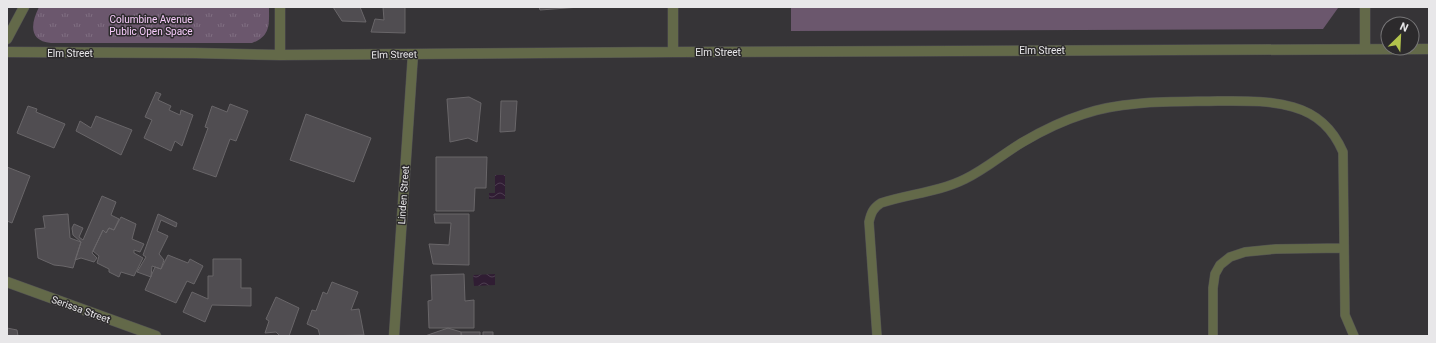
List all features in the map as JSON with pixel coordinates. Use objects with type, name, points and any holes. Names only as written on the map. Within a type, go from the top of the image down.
[{"type":"street","points":[[7,39],[24,7]]},
{"type":"street","points":[[280,7],[280,55]]},
{"type":"street","points":[[673,7],[673,52]]},
{"type":"street","points":[[1365,7],[1365,49]]},
{"type":"street","name":"Elm Street","points":[[7,52],[280,55],[1429,49]]},
{"type":"street","name":"Linden Street","points":[[394,336],[413,54]]},
{"type":"street","name":"Serissa Street","points":[[7,282],[156,336]]},
{"type":"lane","points":[[877,336],[869,222],[871,213],[881,203],[945,187],[965,180],[1024,141],[1084,114],[1107,108],[1141,104],[1241,101],[1273,102],[1294,107],[1324,123],[1336,137],[1343,152],[1345,314],[1354,336]]},
{"type":"lane","points":[[1213,336],[1213,288],[1215,274],[1220,265],[1230,257],[1245,252],[1260,250],[1344,248]]},
{"type":"green space","name":"Columbine Avenue Public Open Space","points":[[39,7],[269,7],[269,24],[263,37],[252,43],[51,43],[38,39],[33,30],[34,19]]},
{"type":"green space","points":[[791,7],[1338,8],[1323,29],[791,31]]},
{"type":"water","points":[[495,175],[505,175],[505,199],[489,199],[489,193],[495,193]]},
{"type":"water","points":[[495,274],[495,285],[474,286],[473,275]]},
{"type":"building","points":[[333,7],[360,7],[366,22],[342,21]]},
{"type":"building","points":[[383,7],[405,7],[405,33],[371,32],[375,19],[384,20]]},
{"type":"building","points":[[539,7],[580,7],[540,10]]},
{"type":"building","points":[[156,92],[161,94],[158,100],[171,106],[169,110],[180,115],[181,110],[193,115],[182,146],[175,141],[171,151],[144,138],[152,120],[145,117]]},
{"type":"building","points":[[469,97],[481,103],[477,142],[468,138],[450,142],[447,99]]},
{"type":"building","points":[[501,101],[517,101],[515,131],[500,132]]},
{"type":"building","points":[[230,104],[248,111],[236,141],[230,139],[216,177],[193,169],[208,128],[205,127],[212,106],[227,112]]},
{"type":"building","points":[[28,106],[37,109],[36,112],[65,124],[54,148],[17,133]]},
{"type":"building","points":[[306,114],[371,138],[354,182],[290,160]]},
{"type":"building","points":[[96,116],[132,130],[121,155],[76,131],[80,121],[91,128]]},
{"type":"building","points":[[436,157],[487,157],[486,188],[475,188],[474,211],[436,211]]},
{"type":"building","points":[[7,167],[30,176],[12,223],[7,221]]},
{"type":"building","points":[[102,196],[116,202],[111,215],[119,219],[114,230],[109,228],[106,233],[103,230],[92,253],[97,258],[94,262],[81,258],[75,260],[81,242],[73,235],[72,228],[74,224],[83,228],[79,237],[83,240]]},
{"type":"building","points":[[68,214],[70,238],[81,242],[73,268],[54,265],[38,258],[35,229],[45,228],[43,216]]},
{"type":"building","points":[[158,214],[177,223],[176,227],[161,220],[157,231],[168,236],[159,254],[164,260],[161,269],[152,266],[151,277],[137,272],[146,257],[143,255]]},
{"type":"building","points":[[434,214],[469,214],[469,265],[433,264],[429,244],[449,245],[451,223],[435,223]]},
{"type":"building","points":[[121,217],[136,224],[132,239],[144,244],[140,252],[134,250],[134,253],[143,258],[134,276],[121,272],[119,277],[109,272],[109,269],[97,263],[99,256],[93,251],[103,230],[106,233],[109,228],[114,230]]},
{"type":"building","points":[[168,255],[188,263],[190,259],[203,266],[194,284],[187,281],[176,303],[145,290],[155,267],[161,269]]},
{"type":"building","points":[[213,259],[241,259],[241,288],[251,288],[251,306],[212,305],[205,322],[183,312],[192,292],[208,299],[208,276],[213,276]]},
{"type":"building","points":[[464,274],[465,301],[474,300],[474,328],[429,328],[428,301],[432,300],[431,275]]},
{"type":"building","points":[[332,282],[358,292],[351,310],[359,309],[364,335],[320,336],[318,329],[307,324],[312,310],[316,311],[323,292],[327,294]]},
{"type":"building","points":[[276,297],[299,308],[289,336],[280,336],[276,332],[265,333],[269,321],[266,319]]},
{"type":"building","points":[[7,328],[17,330],[18,336],[7,336]]},
{"type":"building","points":[[448,328],[461,332],[461,336],[425,336]]},
{"type":"building","points":[[461,332],[480,332],[480,336],[462,336]]},
{"type":"building","points":[[483,332],[493,332],[493,336],[483,336]]}]
